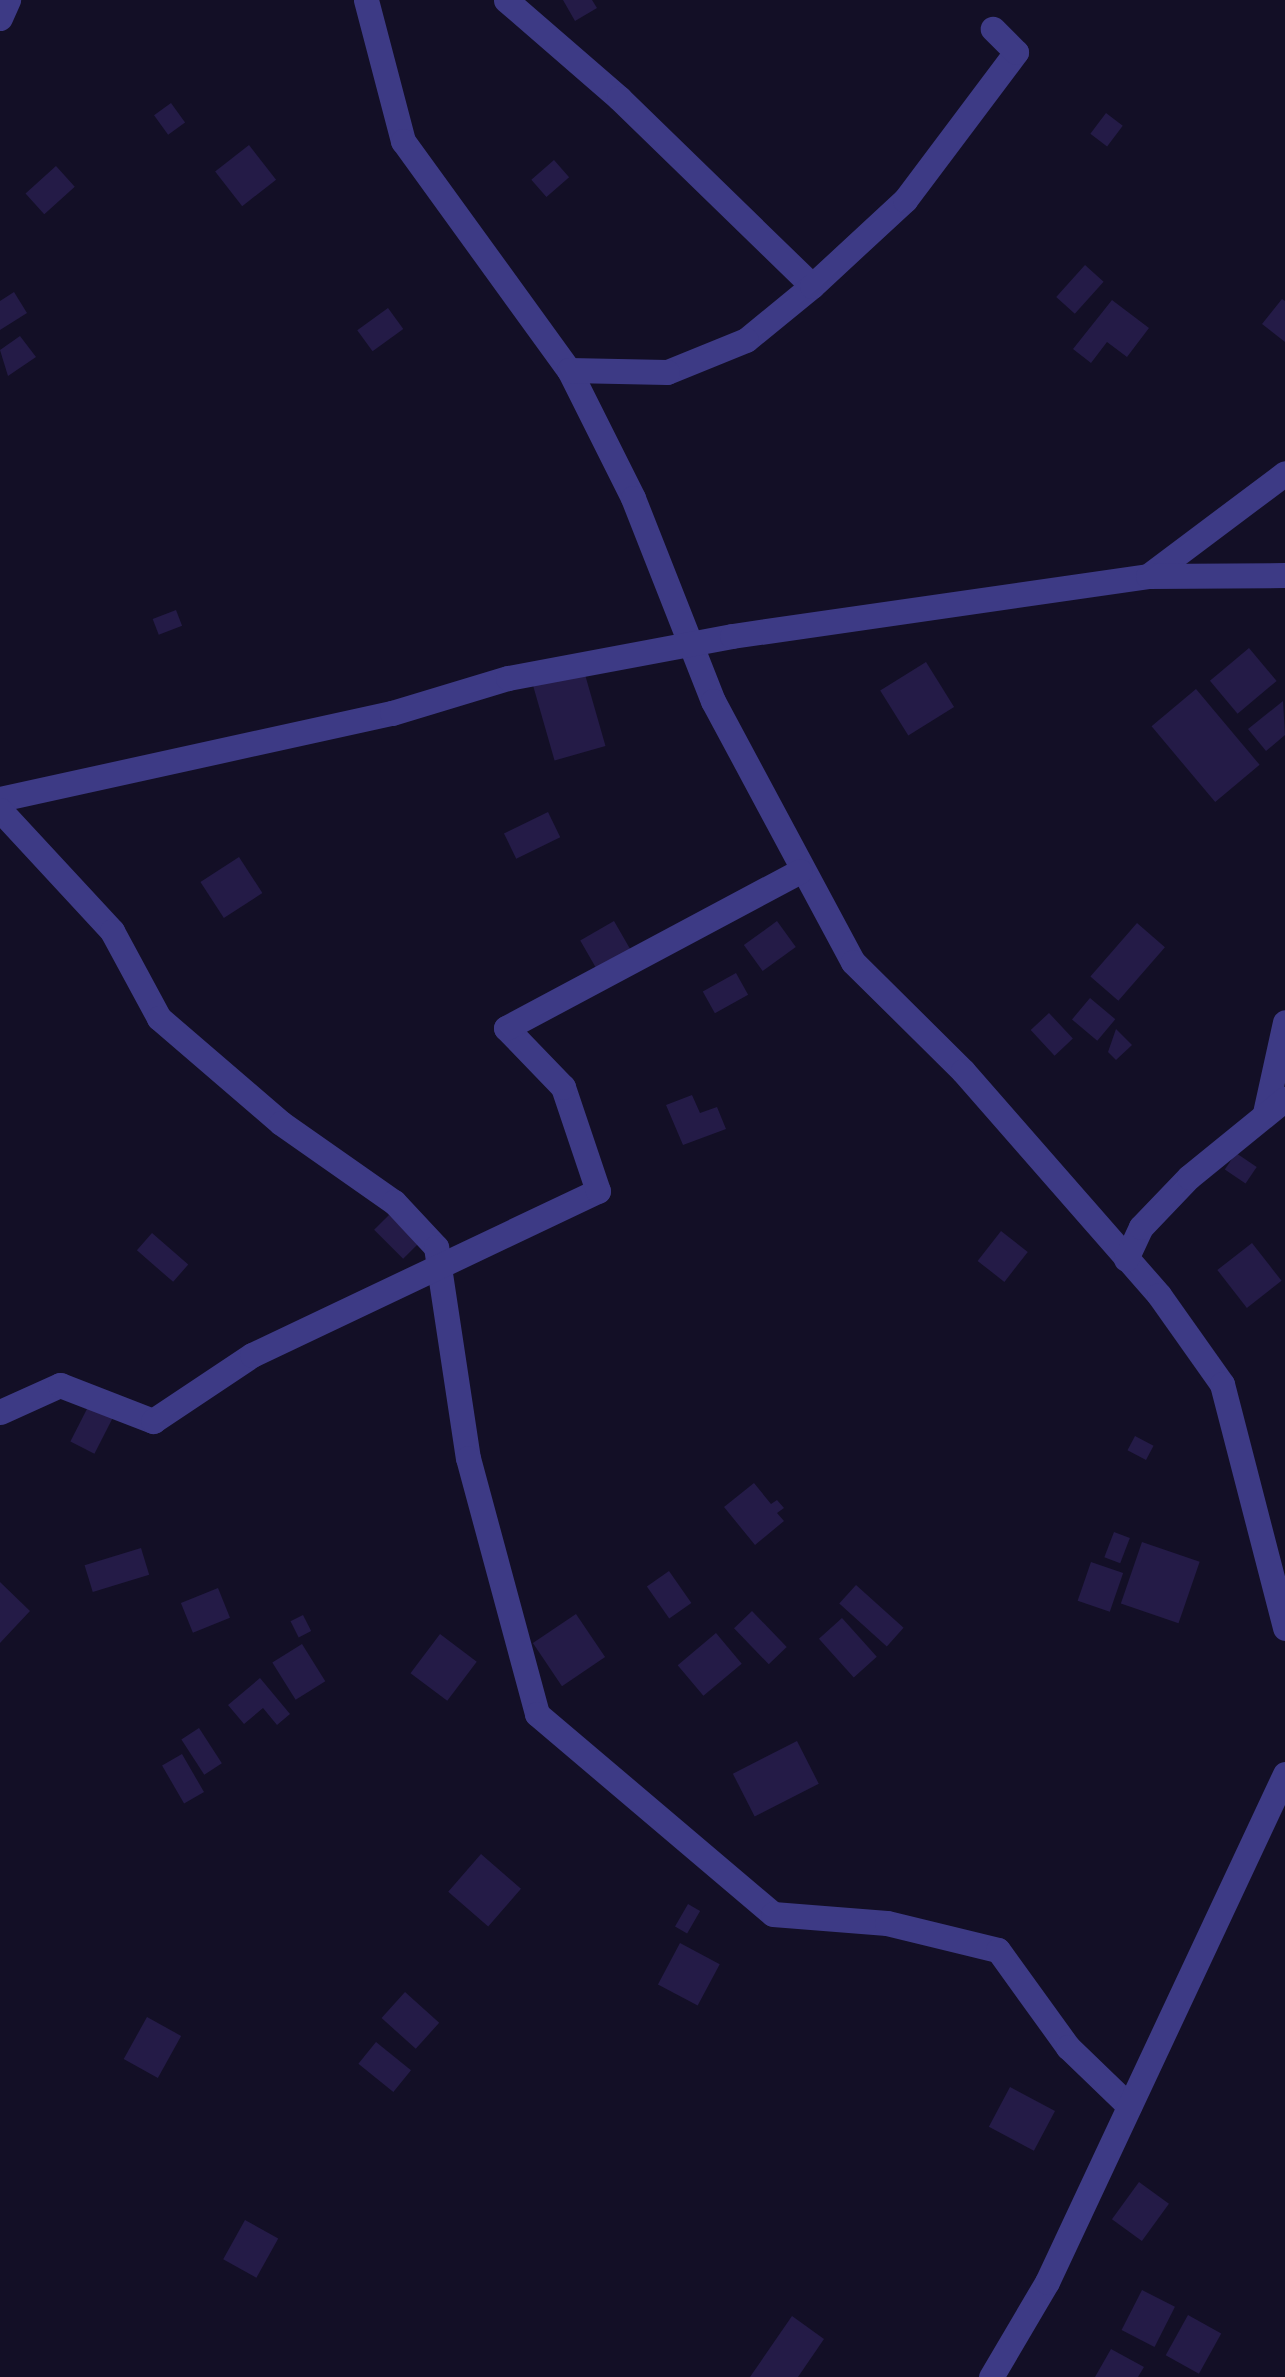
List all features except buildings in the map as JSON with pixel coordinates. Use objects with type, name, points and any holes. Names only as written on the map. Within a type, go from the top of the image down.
[{"type":"street","points":[[0,18],[8,0]]},
{"type":"street","points":[[366,0],[403,141],[569,370],[694,643],[713,702],[800,871],[853,962],[962,1072],[1126,1259],[1222,1384],[1285,1628]]},
{"type":"street","points":[[506,0],[619,98],[812,286]]},
{"type":"street","points":[[569,370],[667,372],[746,340],[812,286],[905,200],[1016,52],[993,30]]},
{"type":"street","points":[[1148,576],[1285,473]]},
{"type":"street","points":[[0,799],[392,713],[508,678],[694,643],[1148,576],[1285,574]]},
{"type":"street","points":[[0,810],[112,931],[159,1018],[281,1124],[394,1202],[436,1247],[468,1458],[537,1714],[773,1914],[887,1924],[998,1950],[1068,2048],[1128,2106]]},
{"type":"street","points":[[0,1412],[60,1386],[153,1422],[252,1355],[440,1270],[532,1218],[598,1191],[563,1087],[506,1028],[800,871]]},
{"type":"street","points":[[1126,1259],[1142,1228],[1189,1177],[1275,1106],[1285,1022]]},
{"type":"street","points":[[992,2377],[1047,2282],[1285,1774]]}]
